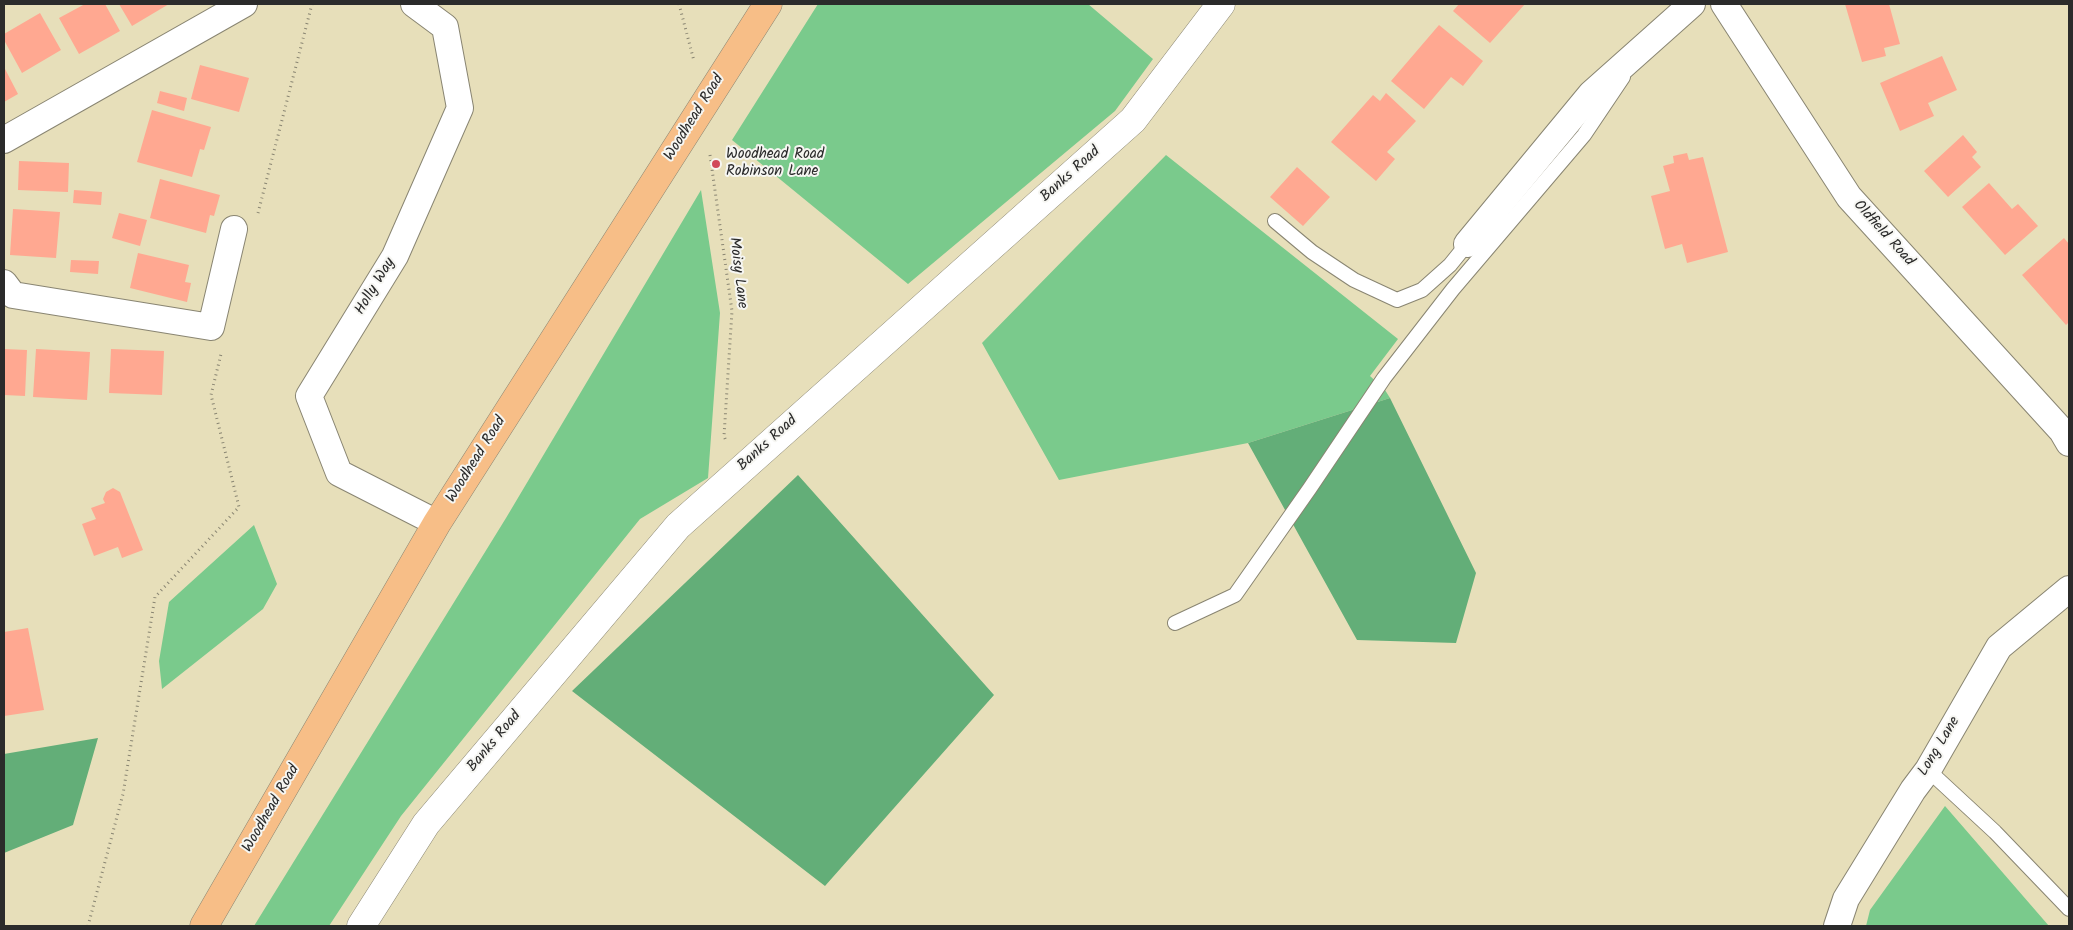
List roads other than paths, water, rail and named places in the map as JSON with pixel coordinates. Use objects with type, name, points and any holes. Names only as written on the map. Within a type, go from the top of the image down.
[{"type":"main road","name":"Woodhead Road","points":[[204,926],[437,523],[768,4]]},
{"type":"street","points":[[4,140],[244,4]]},
{"type":"street","name":"Holly Way","points":[[414,4],[445,27],[460,108],[394,256],[310,396],[339,473],[437,523]]},
{"type":"street","name":"Banks Road","points":[[361,926],[426,824],[678,526],[1133,120],[1221,4]]},
{"type":"street","points":[[1467,244],[1592,94],[1692,4]]},
{"type":"street","name":"Oldfield Road","points":[[1724,4],[1850,197],[2062,431],[2069,443]]},
{"type":"street","points":[[4,283],[13,295],[211,328],[234,229]]},
{"type":"street","name":"Long Lane","points":[[1837,926],[1846,899],[1913,790],[1928,770],[1999,647],[2069,589]]},
{"type":"lane","points":[[1175,623],[1234,595],[1310,488],[1384,378],[1452,289],[1584,135],[1641,50]]},
{"type":"lane","points":[[1275,221],[1312,252],[1354,280],[1397,300],[1422,290],[1450,265],[1467,244]]},
{"type":"lane","points":[[1928,770],[1995,832],[2069,909]]},
{"type":"place","name":"Woodhead Road Robinson Lane","points":[[716,164]]}]
